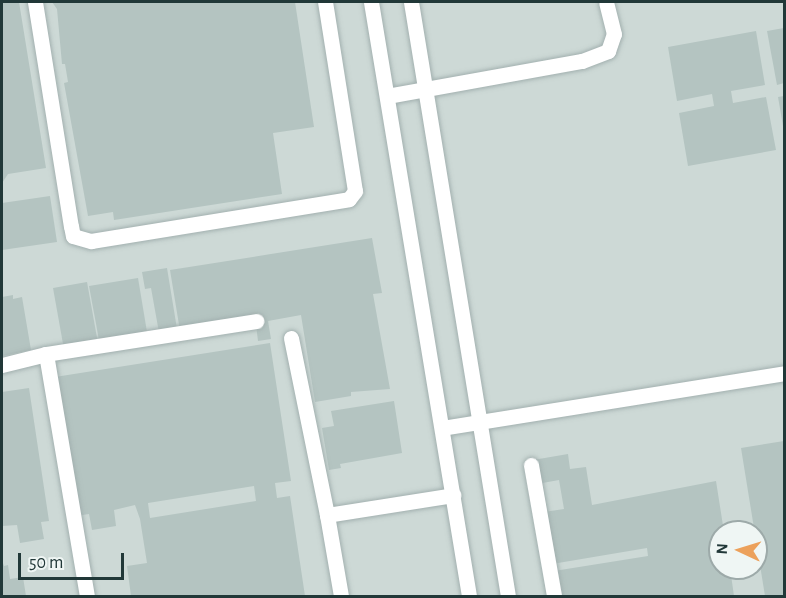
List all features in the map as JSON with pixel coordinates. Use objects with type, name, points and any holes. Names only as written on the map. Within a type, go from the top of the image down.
[{"type":"street","points":[[35,2],[73,236],[91,241],[349,199],[355,191],[325,2]]},
{"type":"street","points":[[371,2],[469,597]]},
{"type":"street","points":[[411,2],[508,597]]},
{"type":"street","points":[[387,96],[582,60],[608,51],[614,34],[606,3]]},
{"type":"street","points":[[2,365],[46,354],[256,321]]},
{"type":"street","points":[[291,338],[341,597]]},
{"type":"street","points":[[46,354],[87,597]]},
{"type":"street","points":[[442,428],[784,373]]},
{"type":"street","points":[[531,465],[554,597]]},
{"type":"street","points":[[327,515],[453,495]]},
{"type":"shaded area","points":[[2,2],[784,2],[784,596],[2,596]]},
{"type":"building","points":[[2,2],[19,2],[46,168],[8,174],[2,183]]},
{"type":"building","points":[[52,2],[295,2],[314,127],[273,133],[282,194],[114,220],[113,212],[88,216],[64,83],[68,82],[65,64],[62,64],[57,9]]},
{"type":"building","points":[[784,28],[784,83],[777,85],[767,31]]},
{"type":"building","points":[[756,31],[765,85],[731,91],[733,103],[766,97],[776,150],[688,166],[679,113],[714,106],[712,94],[677,101],[668,47]]},
{"type":"building","points":[[784,96],[784,126],[783,126],[778,97]]},
{"type":"building","points":[[50,196],[57,242],[2,250],[2,203]]},
{"type":"building","points":[[372,238],[382,293],[373,294],[390,389],[351,392],[351,396],[315,402],[301,315],[268,321],[271,339],[258,341],[256,325],[181,337],[170,270]]},
{"type":"building","points":[[167,268],[178,335],[160,338],[151,288],[145,289],[142,272]]},
{"type":"building","points":[[138,278],[147,332],[99,340],[89,286]]},
{"type":"building","points":[[87,282],[99,349],[65,355],[53,288]]},
{"type":"building","points":[[13,295],[13,299],[22,297],[31,350],[2,356],[2,297]]},
{"type":"building","points":[[270,343],[291,481],[275,483],[277,498],[290,496],[305,596],[131,596],[127,566],[147,563],[140,519],[135,505],[114,510],[116,526],[92,530],[89,514],[76,516],[55,377]],"holes":[[[254,486],[256,501],[150,518],[148,503]]]},
{"type":"building","points":[[29,388],[49,521],[41,522],[44,539],[20,543],[17,525],[2,526],[2,392]]},
{"type":"building","points":[[394,401],[402,453],[340,464],[341,468],[329,470],[322,428],[334,426],[331,411]]},
{"type":"building","points":[[784,441],[784,596],[765,596],[762,580],[768,580],[768,520],[753,520],[741,448]]},
{"type":"building","points":[[568,454],[570,469],[586,467],[592,505],[716,481],[722,520],[708,520],[708,580],[732,580],[734,596],[558,596],[554,571],[648,556],[647,548],[552,564],[544,512],[564,509],[559,480],[537,484],[533,460]]},
{"type":"building","points":[[2,560],[4,566],[8,565],[10,579],[23,577],[26,596],[2,596]]}]
